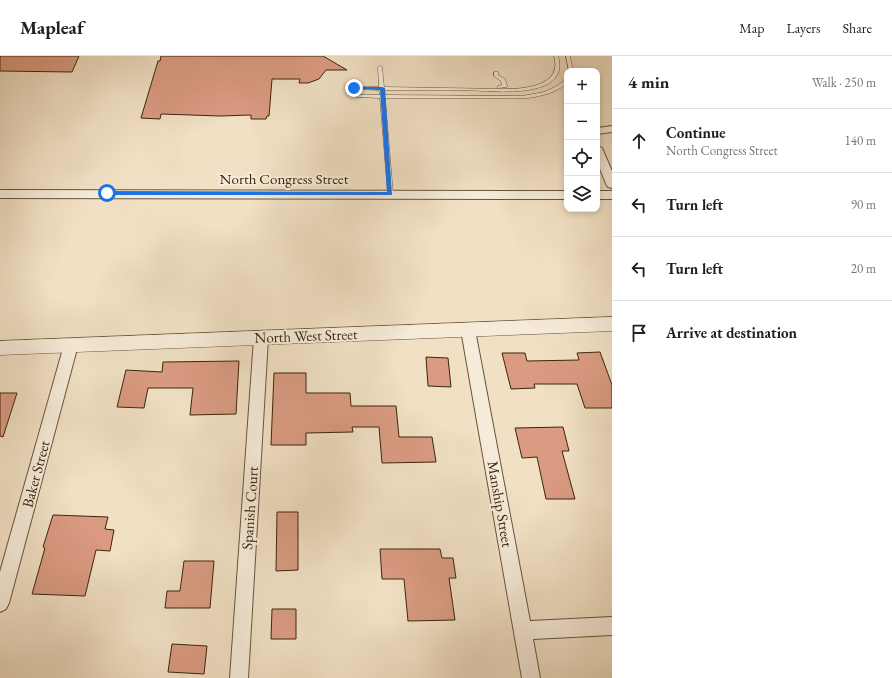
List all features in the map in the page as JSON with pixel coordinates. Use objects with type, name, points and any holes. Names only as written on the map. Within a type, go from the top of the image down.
[{"type":"street","points":[[600,131],[612,129]]},
{"type":"street","points":[[600,135],[612,137]]},
{"type":"street","points":[[600,155],[612,184]]},
{"type":"street","name":"North Congress Street","points":[[0,194],[564,195]]},
{"type":"street","points":[[600,195],[612,195]]},
{"type":"street","name":"North West Street","points":[[0,348],[612,324]]},
{"type":"street","name":"Manship Street","points":[[468,330],[531,678]]},
{"type":"street","name":"Spanish Court","points":[[239,678],[261,338]]},
{"type":"street","name":"Baker Street","points":[[0,603],[71,345]]},
{"type":"street","points":[[522,630],[612,626]]},
{"type":"lane","points":[[354,88],[528,88],[546,83],[551,79],[558,70],[558,60],[556,56]]},
{"type":"lane","points":[[568,56],[571,68]]},
{"type":"lane","points":[[380,67],[390,194]]},
{"type":"lane","points":[[500,88],[505,86],[503,80],[495,78],[495,86],[500,88],[502,97]]},
{"type":"lane","points":[[357,96],[535,96],[556,89],[564,82]]},
{"type":"building","points":[[0,56],[79,56],[72,72],[0,71]]},
{"type":"building","points":[[161,56],[323,56],[347,70],[326,70],[319,79],[308,83],[299,83],[300,79],[272,79],[269,116],[267,116],[266,119],[251,119],[251,115],[220,116],[161,114],[160,119],[141,118],[158,61],[160,61]]},
{"type":"building","points":[[600,352],[612,385],[612,408],[585,408],[577,384],[534,384],[535,388],[511,389],[502,353],[525,353],[527,361],[579,360],[577,353]]},
{"type":"building","points":[[426,357],[448,358],[451,387],[428,386]]},
{"type":"building","points":[[239,361],[236,414],[190,415],[193,388],[148,388],[144,408],[117,407],[126,370],[162,372],[163,362]]},
{"type":"building","points":[[274,373],[306,373],[306,393],[350,393],[351,406],[396,406],[399,437],[432,437],[436,462],[382,463],[379,427],[352,427],[353,432],[306,433],[306,445],[271,445]]},
{"type":"building","points":[[0,393],[17,393],[3,437],[0,436]]},
{"type":"building","points":[[563,427],[569,451],[562,451],[575,499],[546,499],[537,457],[522,458],[515,428]]},
{"type":"building","points":[[277,512],[298,512],[298,570],[276,571]]},
{"type":"building","points":[[53,515],[108,517],[105,529],[114,530],[110,551],[96,550],[85,596],[32,594],[45,548],[43,547]]},
{"type":"building","points":[[380,549],[440,549],[442,558],[453,558],[456,578],[449,578],[455,620],[408,621],[404,579],[382,579]]},
{"type":"building","points":[[184,561],[214,561],[210,608],[165,608],[167,591],[180,591]]},
{"type":"building","points":[[272,609],[296,609],[296,639],[271,639]]},
{"type":"building","points":[[172,644],[207,646],[204,674],[168,672]]},
{"type":"route","points":[[107,193],[390,194],[382,88],[354,88]]}]
